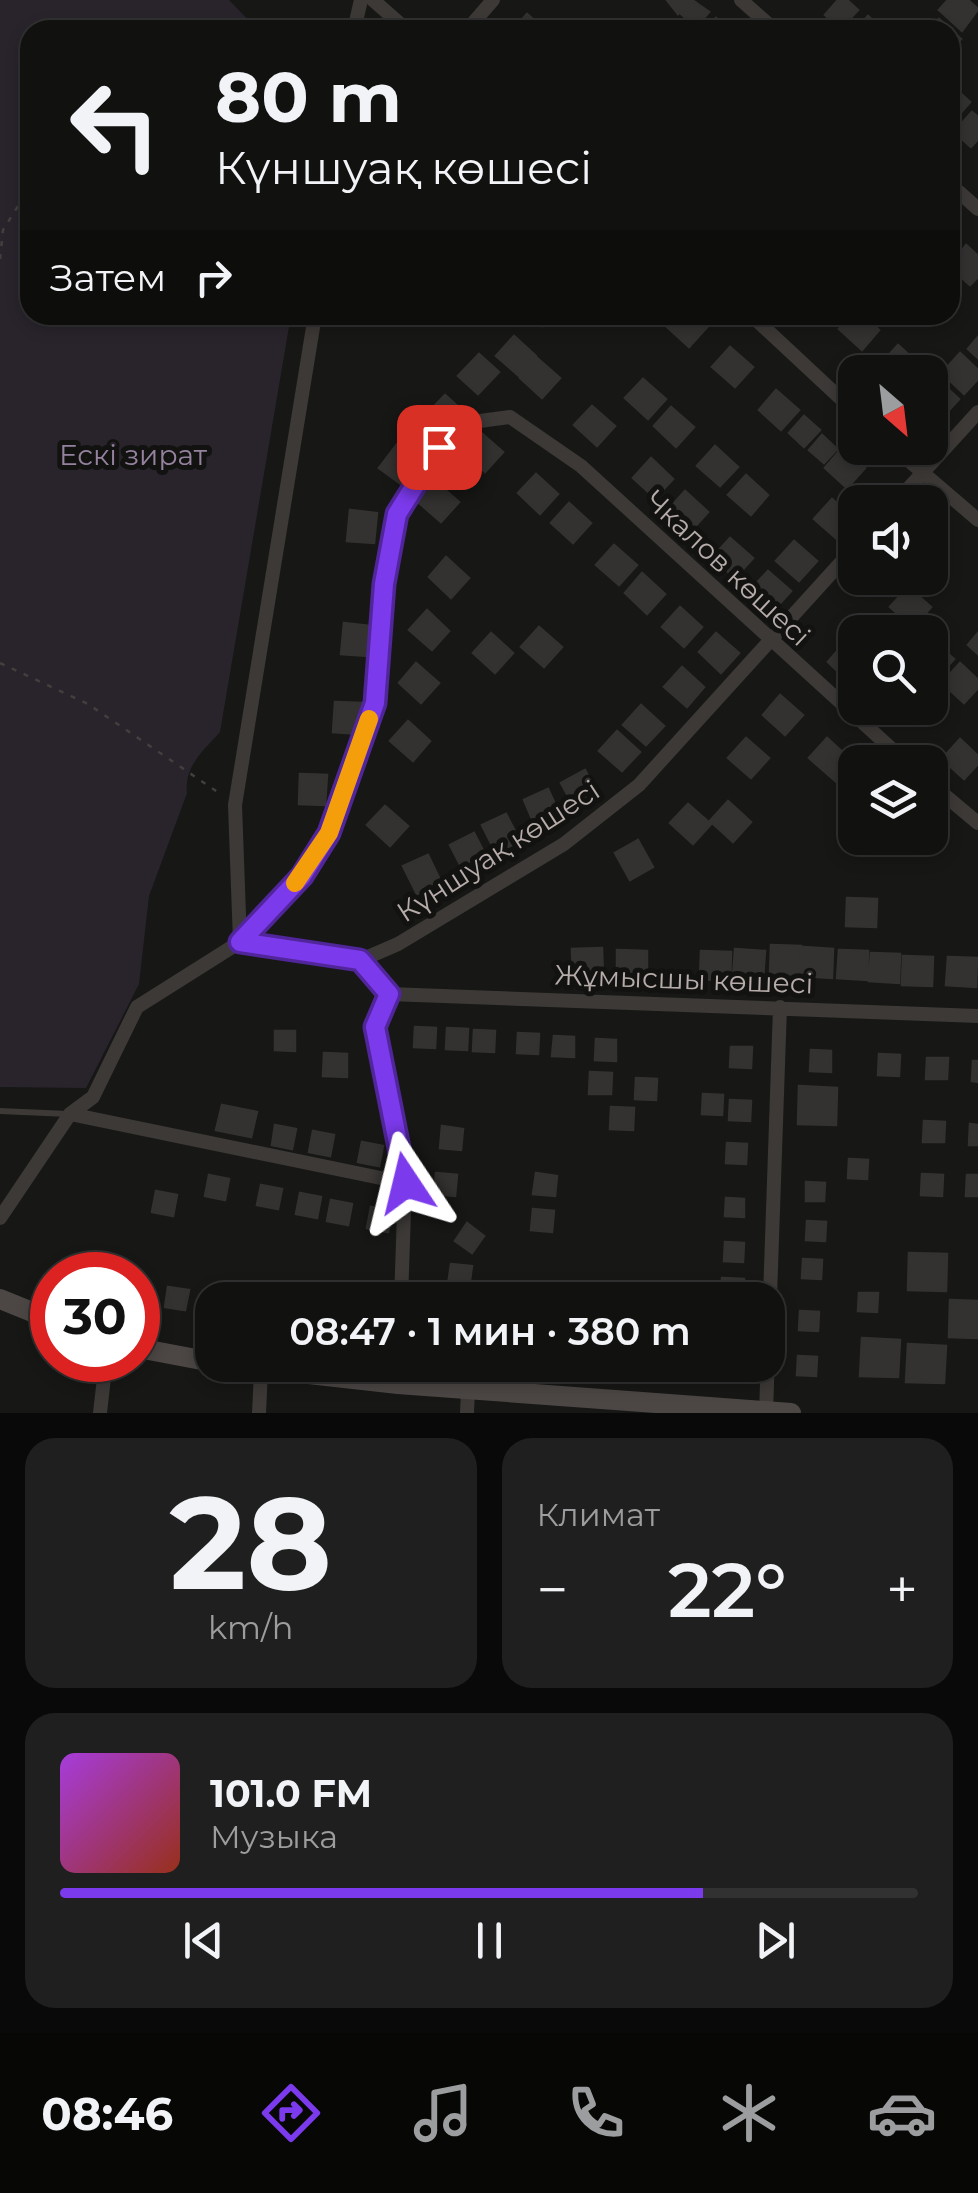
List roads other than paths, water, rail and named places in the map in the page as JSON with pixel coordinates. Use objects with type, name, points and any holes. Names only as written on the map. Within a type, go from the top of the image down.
[{"type":"main road","points":[[0,1299],[30,1311]]},
{"type":"main road","points":[[160,1352],[195,1359]]},
{"type":"main road","points":[[435,1382],[468,1389],[791,1413]]},
{"type":"street","points":[[373,0],[396,20]]},
{"type":"street","points":[[476,20],[493,0]]},
{"type":"street","points":[[741,0],[764,20]]},
{"type":"street","points":[[240,942],[235,805],[313,325]]},
{"type":"street","points":[[762,325],[838,396]]},
{"type":"street","points":[[912,485],[978,412]]},
{"type":"street","name":"Чкалов көшесі","points":[[240,942],[302,876],[329,833],[375,703],[384,584],[397,514],[420,473],[465,423],[510,417],[581,466],[887,745]]},
{"type":"street","points":[[912,465],[978,520]]},
{"type":"street","name":"Күншуақ көшесі","points":[[360,960],[398,944],[608,814],[838,567]]},
{"type":"street","points":[[948,798],[978,823]]},
{"type":"street","points":[[0,1218],[70,1114],[93,1097],[137,1008],[240,942],[360,960],[389,994],[375,1027],[406,1183],[402,1282]]},
{"type":"street","name":"Жұмысшы көшесі","points":[[389,994],[978,1016]]},
{"type":"street","points":[[766,1412],[780,1007]]},
{"type":"street","points":[[70,1114],[406,1183]]},
{"type":"street","points":[[100,1413],[104,1382]]},
{"type":"street","points":[[259,1413],[260,1382]]},
{"type":"street","points":[[468,1389],[468,1413]]},
{"type":"lane","points":[[0,1112],[70,1114]]},
{"type":"park label","name":"Ескі зират","points":[[133,455]]}]
